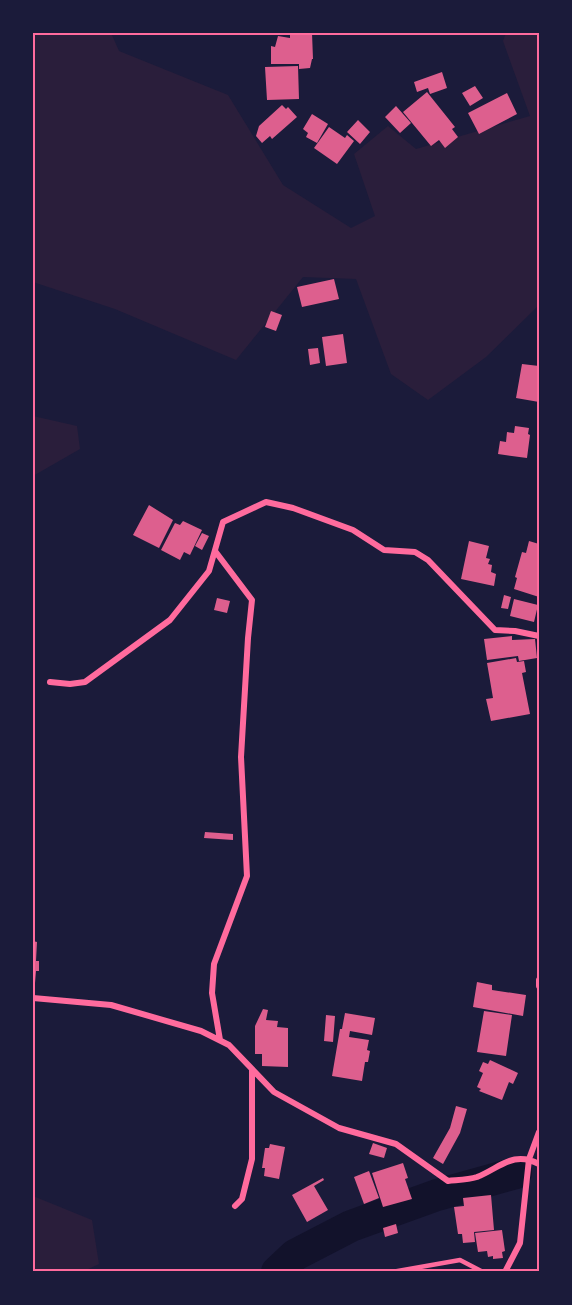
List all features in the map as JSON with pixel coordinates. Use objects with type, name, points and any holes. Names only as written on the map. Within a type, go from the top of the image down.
[{"type":"street","points":[[50,682],[70,684],[85,682],[170,620],[209,572],[223,522],[266,502],[293,508],[353,530],[384,550],[415,552],[428,560],[495,630],[539,636]]},
{"type":"street","points":[[215,551],[252,600],[241,757],[247,876],[214,964],[212,993],[220,1040]]},
{"type":"street","points":[[539,980],[539,986]]},
{"type":"street","points":[[33,998],[111,1005],[201,1030],[229,1045],[274,1092],[339,1128],[396,1144],[448,1181],[475,1178],[511,1159],[529,1159],[539,1164]]},
{"type":"street","points":[[235,1206],[242,1199],[252,1159],[252,1069]]},
{"type":"street","points":[[505,1272],[520,1243],[529,1159],[539,1132]]},
{"type":"lane","points":[[392,1272],[460,1260],[483,1272]]},
{"type":"shaded area","points":[[33,33],[111,33],[119,51],[228,95],[283,185],[351,228],[375,216],[354,154],[388,126],[416,149],[530,116],[503,41],[506,33],[539,33],[539,305],[486,357],[428,400],[391,374],[356,279],[303,277],[236,360],[115,309],[33,282]]},
{"type":"shaded area","points":[[33,416],[77,426],[80,449],[33,476]]},
{"type":"shaded area","points":[[33,1196],[92,1220],[99,1264],[82,1272],[33,1272]]},
{"type":"building","points":[[290,33],[312,33],[313,59],[310,68],[299,69],[299,64],[271,64],[271,46],[275,47],[278,36],[290,38]]},
{"type":"building","points":[[298,66],[299,99],[267,100],[265,67]]},
{"type":"building","points":[[442,72],[447,88],[430,94],[428,88],[417,92],[414,82]]},
{"type":"building","points":[[475,86],[483,98],[470,106],[462,93]]},
{"type":"building","points":[[427,92],[455,127],[452,129],[458,137],[445,148],[439,140],[431,146],[403,112]]},
{"type":"building","points":[[507,93],[517,114],[479,134],[468,113]]},
{"type":"building","points":[[282,105],[286,109],[288,107],[297,117],[272,139],[270,136],[262,143],[256,136],[259,126]]},
{"type":"building","points":[[396,106],[411,123],[400,133],[385,117]]},
{"type":"building","points":[[312,114],[328,124],[317,143],[306,137],[308,133],[303,129]]},
{"type":"building","points":[[358,120],[370,132],[360,144],[347,132]]},
{"type":"building","points":[[329,127],[345,138],[347,135],[354,141],[337,164],[314,148]]},
{"type":"building","points":[[334,279],[339,299],[302,307],[297,287]]},
{"type":"building","points":[[271,311],[282,315],[276,331],[265,327]]},
{"type":"building","points":[[343,334],[347,363],[326,366],[322,337]]},
{"type":"building","points":[[318,348],[320,363],[310,365],[308,349]]},
{"type":"building","points":[[522,364],[539,366],[539,402],[516,398]]},
{"type":"building","points":[[515,426],[529,428],[527,458],[498,454],[500,441],[506,442],[507,432],[514,433]]},
{"type":"building","points":[[149,505],[173,520],[159,548],[133,535]]},
{"type":"building","points":[[183,521],[202,530],[190,555],[184,552],[180,560],[161,550],[175,523],[180,525]]},
{"type":"building","points":[[202,533],[209,536],[202,550],[195,546]]},
{"type":"building","points":[[469,541],[489,546],[486,558],[490,559],[488,564],[492,565],[491,572],[496,574],[494,586],[461,579]]},
{"type":"building","points":[[529,541],[539,544],[539,597],[514,589],[522,552],[526,553]]},
{"type":"building","points":[[504,595],[511,597],[508,609],[501,608]]},
{"type":"building","points":[[217,598],[230,601],[227,613],[214,610]]},
{"type":"building","points":[[514,599],[538,605],[534,622],[510,616]]},
{"type":"building","points":[[512,636],[512,640],[535,639],[537,658],[519,661],[518,656],[487,660],[484,639]]},
{"type":"building","points":[[516,658],[517,662],[524,661],[526,672],[522,673],[530,714],[491,721],[486,699],[493,698],[487,663]]},
{"type":"building","points":[[205,832],[233,834],[233,840],[204,838]]},
{"type":"building","points":[[33,941],[37,942],[36,961],[39,961],[35,983],[33,983]]},
{"type":"building","points":[[477,982],[492,985],[492,990],[526,995],[523,1016],[473,1007]]},
{"type":"building","points":[[263,1009],[268,1010],[266,1020],[278,1021],[277,1027],[288,1028],[288,1067],[262,1066],[262,1054],[255,1054],[255,1026]]},
{"type":"building","points":[[484,1011],[512,1015],[506,1056],[477,1052]]},
{"type":"building","points":[[345,1013],[375,1018],[372,1035],[350,1031],[349,1037],[369,1040],[367,1050],[370,1051],[368,1062],[365,1062],[362,1081],[332,1076]]},
{"type":"building","points":[[326,1015],[335,1016],[333,1042],[324,1041]]},
{"type":"building","points":[[490,1060],[518,1073],[513,1084],[509,1082],[502,1100],[479,1091],[481,1089],[477,1087],[483,1073],[479,1071],[483,1062],[488,1064]]},
{"type":"building","points":[[456,1106],[467,1109],[460,1133],[443,1164],[433,1158],[450,1128]]},
{"type":"building","points":[[373,1143],[387,1148],[384,1158],[369,1154]]},
{"type":"building","points":[[270,1144],[285,1147],[279,1179],[264,1176],[265,1168],[262,1168],[265,1148],[269,1148]]},
{"type":"building","points":[[403,1163],[408,1178],[405,1179],[412,1199],[383,1207],[372,1173]]},
{"type":"building","points":[[369,1171],[379,1198],[364,1204],[354,1177]]},
{"type":"building","points":[[323,1178],[324,1180],[314,1186],[328,1210],[307,1222],[292,1195]]},
{"type":"building","points":[[491,1195],[494,1230],[474,1232],[475,1242],[463,1243],[462,1234],[458,1234],[454,1207],[464,1206],[463,1198]]},
{"type":"building","points":[[396,1224],[398,1233],[385,1237],[383,1228]]},
{"type":"building","points":[[502,1230],[505,1251],[502,1252],[503,1258],[493,1259],[493,1256],[488,1257],[487,1251],[478,1252],[475,1233]]},
{"type":"waterway","points":[[277,1272],[295,1255],[351,1226],[437,1195],[516,1173]]}]
